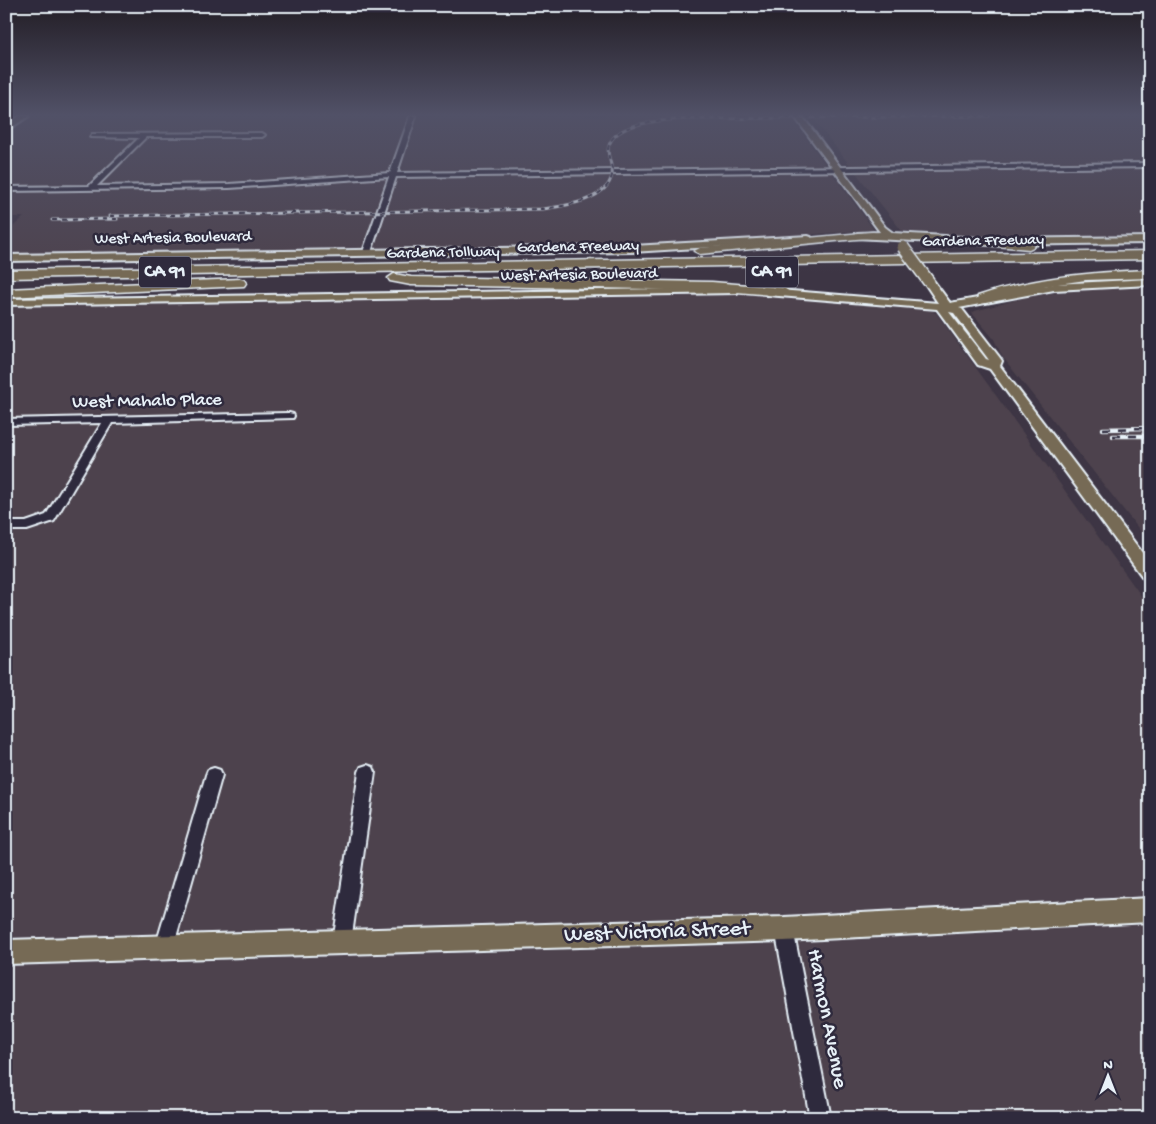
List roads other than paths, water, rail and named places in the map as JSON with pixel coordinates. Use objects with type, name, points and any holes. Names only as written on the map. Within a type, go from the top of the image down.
[{"type":"highway","points":[[423,268],[656,254],[873,235]]},
{"type":"highway","points":[[966,240],[1047,247],[1150,249]]},
{"type":"highway","name":"Gardena Freeway","points":[[6,283],[319,274],[423,268],[1150,258]]},
{"type":"highway","name":"Gardena Tollway","points":[[6,276],[1150,258]]},
{"type":"highway","name":"Gardena Tollway","points":[[43,282],[62,279],[1150,258]]},
{"type":"highway","points":[[6,264],[204,266],[319,274]]},
{"type":"highway","name":"Gardena Freeway","points":[[6,276],[319,274],[394,278],[1150,266]]},
{"type":"highway","points":[[6,293],[319,274]]},
{"type":"highway","points":[[983,299],[1020,286],[1045,282],[1081,277],[1150,274]]},
{"type":"highway","points":[[394,278],[411,281],[712,286],[784,292]]},
{"type":"main road","points":[[841,168],[882,229],[891,234],[902,247],[947,307],[958,310],[996,361],[994,366],[1147,567]]},
{"type":"main road","name":"West Artesia Boulevard","points":[[6,258],[677,247],[891,234],[1019,242],[1150,240]]},
{"type":"main road","name":"West Artesia Boulevard","points":[[6,302],[703,290],[784,292],[947,307],[983,299],[1071,286],[1150,282]]},
{"type":"main road","name":"West Victoria Street","points":[[164,948],[784,929],[1150,910]]},
{"type":"main road","points":[[6,952],[164,948]]},
{"type":"street","points":[[94,186],[112,168]]},
{"type":"street","points":[[367,252],[395,168]]},
{"type":"street","points":[[6,187],[232,182],[393,173],[732,168]]},
{"type":"street","name":"West Mahalo Place","points":[[6,422],[289,416]]},
{"type":"street","points":[[6,526],[27,526],[50,518],[109,420]]},
{"type":"street","points":[[342,942],[367,772]]},
{"type":"street","points":[[164,948],[214,775]]},
{"type":"street","name":"Harmon Avenue","points":[[784,929],[821,1118]]},
{"type":"railway","points":[[110,216],[543,209],[583,201],[602,191],[612,175],[612,168]]},
{"type":"railway","points":[[52,220],[117,219]]},
{"type":"railway","points":[[1103,429],[1150,428]]},
{"type":"railway","points":[[1113,436],[1150,436]]}]
